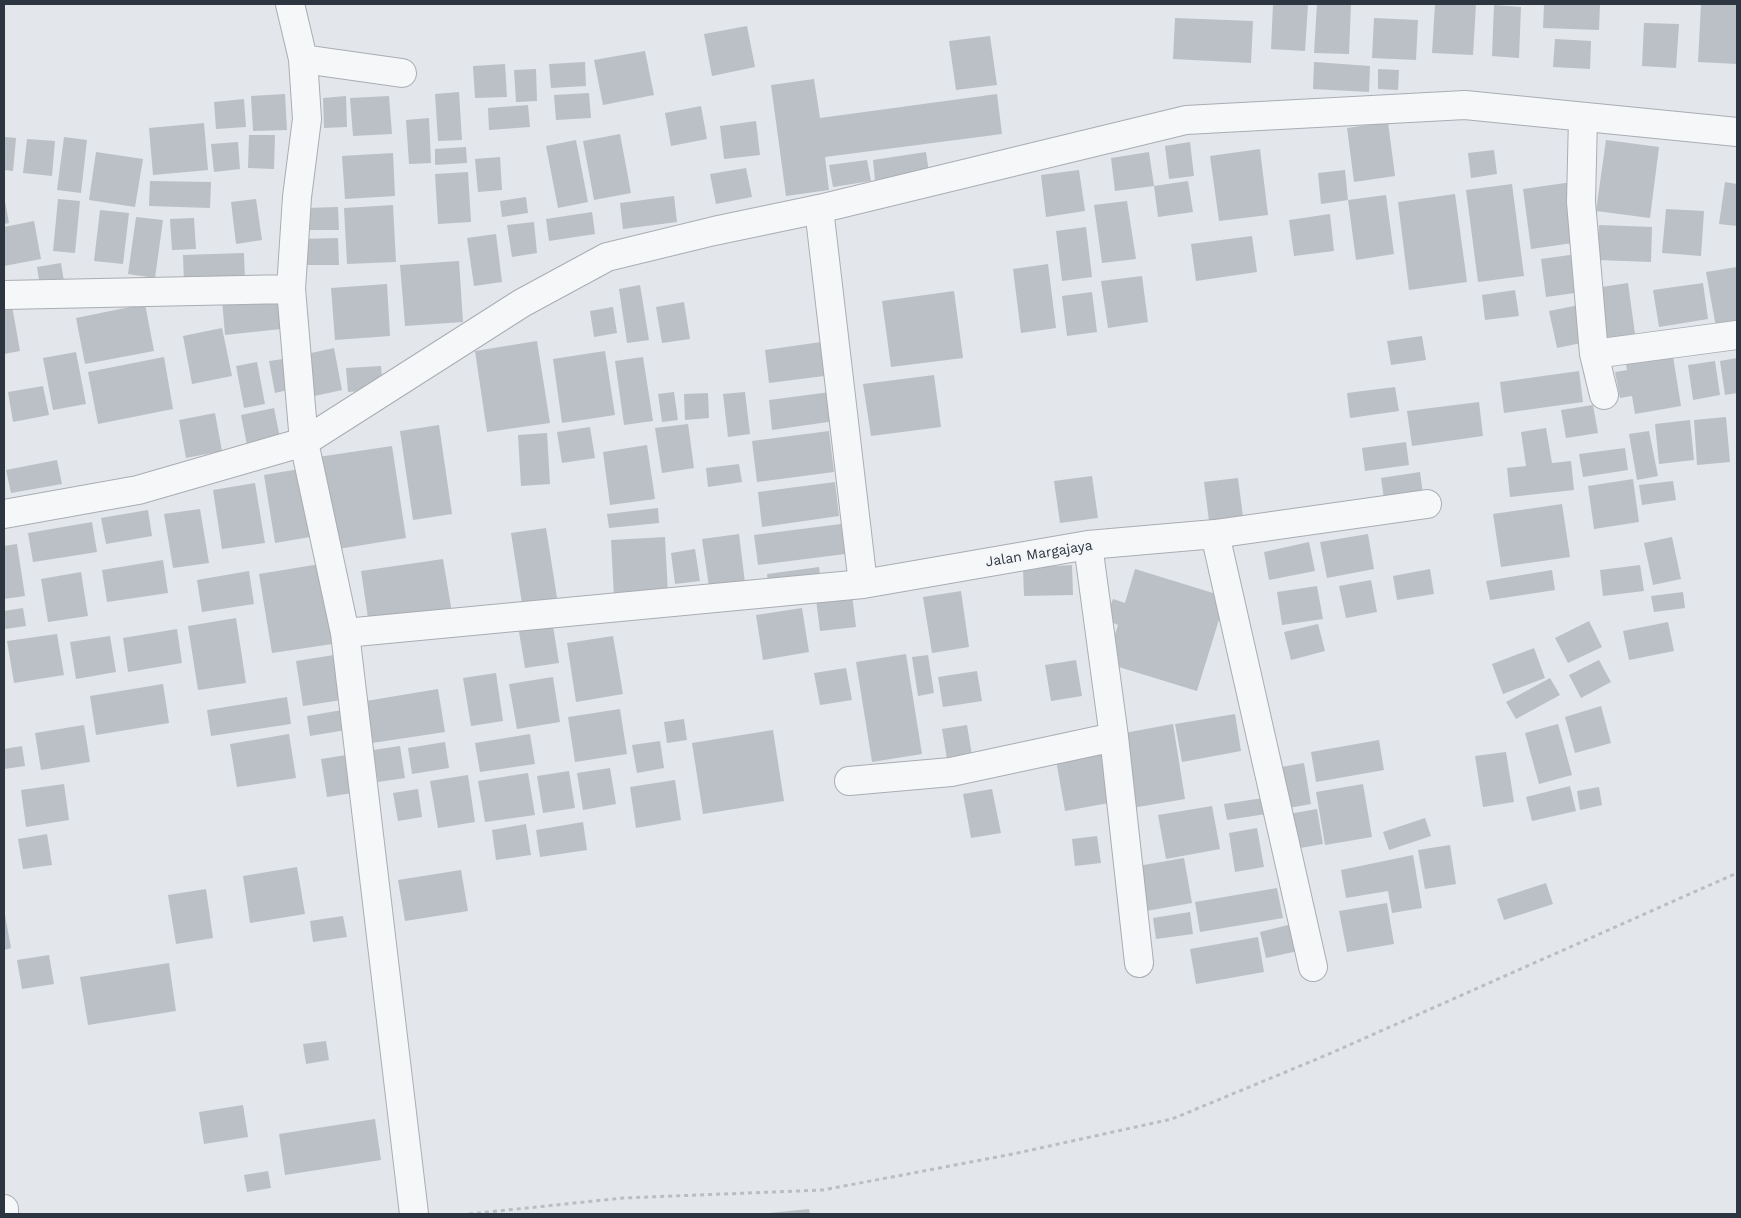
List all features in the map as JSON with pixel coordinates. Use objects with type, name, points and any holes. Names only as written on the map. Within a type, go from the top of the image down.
[{"type":"street","points":[[290,4],[303,59],[307,119],[297,197],[290,289],[304,442],[344,634],[414,1214]]},
{"type":"street","points":[[303,59],[402,73]]},
{"type":"street","points":[[4,514],[138,490],[304,442],[522,303],[607,256],[819,209],[1186,120],[1465,105],[1737,132]]},
{"type":"street","points":[[1583,117],[1581,202],[1594,354],[1604,395]]},
{"type":"street","points":[[819,209],[863,584]]},
{"type":"street","points":[[4,295],[290,289]]},
{"type":"street","points":[[1594,354],[1737,335]]},
{"type":"street","name":"Jalan Margajaya","points":[[344,634],[863,584],[1088,545],[1215,534],[1427,504]]},
{"type":"street","points":[[1215,534],[1313,966]]},
{"type":"street","points":[[1088,545],[1114,737],[1139,963]]},
{"type":"street","points":[[849,781],[950,772],[1114,737]]},
{"type":"street","points":[[4,1209],[4,1214]]},
{"type":"path","points":[[469,1214],[623,1198],[823,1190],[1013,1154],[1172,1119],[1329,1054],[1737,873]]},
{"type":"building","points":[[1273,4],[1308,4],[1305,51],[1271,49]]},
{"type":"building","points":[[1317,4],[1351,4],[1349,54],[1314,53]]},
{"type":"building","points":[[1435,4],[1476,4],[1473,55],[1432,53]]},
{"type":"building","points":[[1544,4],[1600,4],[1599,30],[1543,28]]},
{"type":"building","points":[[1701,4],[1737,4],[1737,64],[1698,62]]},
{"type":"building","points":[[1494,5],[1521,7],[1519,58],[1492,56]]},
{"type":"building","points":[[1175,18],[1253,21],[1251,63],[1173,59]]},
{"type":"building","points":[[1374,18],[1418,20],[1416,60],[1372,58]]},
{"type":"building","points":[[1644,23],[1679,24],[1676,68],[1642,66]]},
{"type":"building","points":[[747,26],[755,67],[712,76],[704,34]]},
{"type":"building","points":[[990,36],[997,85],[956,90],[949,41]]},
{"type":"building","points":[[1555,39],[1591,41],[1590,69],[1553,67]]},
{"type":"building","points":[[645,51],[654,95],[603,105],[594,60]]},
{"type":"building","points":[[585,62],[586,86],[551,88],[549,64]]},
{"type":"building","points":[[1314,62],[1370,66],[1369,92],[1313,89]]},
{"type":"building","points":[[505,64],[507,97],[475,98],[473,66]]},
{"type":"building","points":[[536,69],[537,101],[516,102],[514,70]]},
{"type":"building","points":[[1378,69],[1399,70],[1398,90],[1378,89]]},
{"type":"building","points":[[814,79],[820,118],[997,94],[1002,134],[825,157],[829,190],[786,196],[771,85]]},
{"type":"building","points":[[459,92],[462,140],[438,141],[435,94]]},
{"type":"building","points":[[589,93],[591,118],[556,120],[554,95]]},
{"type":"building","points":[[285,94],[287,130],[253,131],[251,96]]},
{"type":"building","points":[[346,96],[347,127],[324,128],[323,98]]},
{"type":"building","points":[[389,96],[392,134],[353,136],[350,98]]},
{"type":"building","points":[[244,99],[246,127],[216,129],[214,102]]},
{"type":"building","points":[[528,105],[530,127],[489,130],[488,108]]},
{"type":"building","points":[[701,106],[707,139],[671,146],[665,113]]},
{"type":"building","points":[[429,118],[431,163],[409,164],[406,120]]},
{"type":"building","points":[[756,121],[760,155],[724,159],[720,126]]},
{"type":"building","points":[[1388,122],[1395,176],[1354,182],[1347,128]]},
{"type":"building","points":[[204,123],[208,170],[153,175],[149,128]]},
{"type":"building","points":[[620,134],[631,193],[594,200],[583,141]]},
{"type":"building","points":[[249,135],[275,135],[274,169],[248,168]]},
{"type":"building","points":[[4,137],[16,138],[13,171],[4,170]]},
{"type":"building","points":[[64,137],[87,140],[81,193],[57,190]]},
{"type":"building","points":[[27,139],[55,141],[52,176],[23,173]]},
{"type":"building","points":[[576,140],[588,202],[558,208],[546,146]]},
{"type":"building","points":[[1606,140],[1659,147],[1650,218],[1596,211]]},
{"type":"building","points":[[238,142],[240,169],[214,172],[211,144]]},
{"type":"building","points":[[1190,142],[1194,176],[1169,179],[1165,146]]},
{"type":"building","points":[[466,147],[467,163],[435,165],[435,149]]},
{"type":"building","points":[[1260,149],[1268,215],[1219,221],[1210,156]]},
{"type":"building","points":[[1494,150],[1497,174],[1471,178],[1468,153]]},
{"type":"building","points":[[96,152],[143,159],[135,207],[89,200]]},
{"type":"building","points":[[926,152],[929,172],[875,180],[873,160]]},
{"type":"building","points":[[1149,152],[1154,186],[1115,191],[1111,158]]},
{"type":"building","points":[[393,153],[395,196],[345,199],[342,156]]},
{"type":"building","points":[[500,157],[502,190],[478,192],[475,159]]},
{"type":"building","points":[[867,160],[871,181],[833,187],[829,165]]},
{"type":"building","points":[[746,168],[752,197],[716,204],[710,174]]},
{"type":"building","points":[[1079,170],[1085,211],[1046,217],[1041,175]]},
{"type":"building","points":[[1345,170],[1348,200],[1321,204],[1318,173]]},
{"type":"building","points":[[468,172],[471,222],[438,224],[435,174]]},
{"type":"building","points":[[150,181],[211,182],[210,208],[149,206]]},
{"type":"building","points":[[1188,181],[1193,212],[1158,217],[1154,186]]},
{"type":"building","points":[[1572,182],[1580,242],[1531,249],[1523,189]]},
{"type":"building","points":[[1725,182],[1737,184],[1737,226],[1719,224]]},
{"type":"building","points":[[1512,184],[1524,276],[1478,282],[1466,190]]},
{"type":"building","points":[[1455,194],[1467,282],[1409,290],[1398,202]]},
{"type":"building","points":[[1386,195],[1394,254],[1356,260],[1348,200]]},
{"type":"building","points":[[4,196],[9,223],[4,224]]},
{"type":"building","points":[[674,196],[677,222],[623,229],[620,203]]},
{"type":"building","points":[[526,197],[528,213],[502,217],[500,201]]},
{"type":"building","points":[[58,199],[80,201],[75,253],[53,251]]},
{"type":"building","points":[[256,199],[262,240],[236,244],[231,202]]},
{"type":"building","points":[[1127,201],[1136,259],[1102,263],[1094,205]]},
{"type":"building","points":[[393,205],[396,262],[347,264],[344,208]]},
{"type":"building","points":[[338,207],[339,230],[306,230],[306,208]]},
{"type":"building","points":[[1666,209],[1704,211],[1701,256],[1662,253]]},
{"type":"building","points":[[100,210],[129,213],[123,264],[94,261]]},
{"type":"building","points":[[592,212],[595,234],[549,241],[546,219]]},
{"type":"building","points":[[1330,214],[1334,251],[1294,256],[1289,220]]},
{"type":"building","points":[[136,217],[163,220],[155,278],[128,274]]},
{"type":"building","points":[[194,218],[196,249],[172,250],[170,219]]},
{"type":"building","points":[[34,221],[41,259],[4,266],[4,227]]},
{"type":"building","points":[[534,222],[537,253],[512,257],[507,225]]},
{"type":"building","points":[[1599,225],[1652,227],[1651,262],[1597,260]]},
{"type":"building","points":[[1086,227],[1092,277],[1062,281],[1056,231]]},
{"type":"building","points":[[496,234],[502,282],[474,286],[467,238]]},
{"type":"building","points":[[1252,236],[1257,272],[1196,281],[1191,244]]},
{"type":"building","points":[[338,238],[339,265],[300,265],[300,239]]},
{"type":"building","points":[[244,253],[245,282],[184,284],[183,255]]},
{"type":"building","points":[[1577,254],[1582,292],[1546,297],[1541,259]]},
{"type":"building","points":[[459,261],[463,322],[405,326],[400,265]]},
{"type":"building","points":[[61,263],[65,288],[41,292],[37,267]]},
{"type":"building","points":[[1048,264],[1056,328],[1021,333],[1013,269]]},
{"type":"building","points":[[1737,267],[1737,330],[1717,333],[1706,272]]},
{"type":"building","points":[[1142,276],[1148,322],[1108,328],[1101,281]]},
{"type":"building","points":[[1628,283],[1635,334],[1602,339],[1595,288]]},
{"type":"building","points":[[1703,283],[1708,319],[1659,327],[1653,290]]},
{"type":"building","points":[[387,284],[390,336],[335,340],[331,288]]},
{"type":"building","points":[[640,285],[649,340],[627,343],[619,289]]},
{"type":"building","points":[[1515,290],[1519,316],[1485,320],[1482,295]]},
{"type":"building","points":[[954,291],[963,358],[891,367],[882,301]]},
{"type":"building","points":[[1092,292],[1097,332],[1067,336],[1062,296]]},
{"type":"building","points":[[277,293],[281,329],[225,335],[222,299]]},
{"type":"building","points":[[684,302],[690,339],[662,343],[656,307]]},
{"type":"building","points":[[145,304],[154,351],[85,364],[76,318]]},
{"type":"building","points":[[1579,305],[1586,342],[1557,348],[1549,311]]},
{"type":"building","points":[[12,306],[20,351],[4,354],[4,307]]},
{"type":"building","points":[[613,307],[617,333],[594,337],[590,311]]},
{"type":"building","points":[[222,328],[232,376],[192,384],[183,336]]},
{"type":"building","points":[[1422,336],[1426,360],[1391,365],[1387,341]]},
{"type":"building","points":[[537,341],[550,423],[487,432],[475,351]]},
{"type":"building","points":[[828,341],[832,375],[769,383],[765,350]]},
{"type":"building","points":[[334,348],[342,390],[310,397],[302,355]]},
{"type":"building","points":[[1672,350],[1681,406],[1635,414],[1632,396],[1620,398],[1615,372],[1627,370],[1625,358]]},
{"type":"building","points":[[605,351],[615,415],[562,423],[553,359]]},
{"type":"building","points":[[76,352],[86,404],[53,410],[43,358]]},
{"type":"building","points":[[164,357],[173,409],[98,424],[88,372]]},
{"type":"building","points":[[643,357],[653,421],[624,425],[615,361]]},
{"type":"building","points":[[1737,358],[1737,393],[1725,395],[1720,361]]},
{"type":"building","points":[[283,359],[288,390],[275,393],[269,361]]},
{"type":"building","points":[[1715,361],[1720,395],[1693,400],[1688,365]]},
{"type":"building","points":[[257,362],[265,404],[244,408],[236,366]]},
{"type":"building","points":[[381,366],[383,390],[348,392],[346,368]]},
{"type":"building","points":[[1579,371],[1583,402],[1504,413],[1500,382]]},
{"type":"building","points":[[934,375],[941,427],[871,436],[863,384]]},
{"type":"building","points":[[43,386],[49,415],[13,422],[8,392]]},
{"type":"building","points":[[1395,387],[1399,411],[1350,418],[1347,393]]},
{"type":"building","points":[[838,391],[842,420],[772,430],[769,400]]},
{"type":"building","points":[[674,392],[678,420],[662,422],[658,394]]},
{"type":"building","points":[[745,392],[750,434],[728,437],[723,394]]},
{"type":"building","points":[[708,393],[709,418],[685,420],[684,394]]},
{"type":"building","points":[[1479,402],[1483,436],[1412,446],[1407,411]]},
{"type":"building","points":[[1593,405],[1598,433],[1566,438],[1561,410]]},
{"type":"building","points":[[274,408],[281,443],[248,450],[241,415]]},
{"type":"building","points":[[215,413],[222,451],[186,458],[179,420]]},
{"type":"building","points":[[1726,417],[1730,462],[1697,465],[1694,420]]},
{"type":"building","points":[[1690,420],[1694,460],[1659,464],[1655,424]]},
{"type":"building","points":[[688,424],[694,468],[662,473],[655,428]]},
{"type":"building","points":[[439,425],[452,514],[413,520],[400,431]]},
{"type":"building","points":[[590,427],[595,458],[562,463],[557,432]]},
{"type":"building","points":[[1546,428],[1552,463],[1571,461],[1574,490],[1510,497],[1507,468],[1526,466],[1521,432]]},
{"type":"building","points":[[829,431],[834,472],[757,482],[752,441]]},
{"type":"building","points":[[1649,431],[1658,476],[1637,480],[1629,434]]},
{"type":"building","points":[[547,433],[550,484],[521,486],[518,435]]},
{"type":"building","points":[[1406,442],[1409,465],[1365,471],[1362,448]]},
{"type":"building","points":[[647,445],[655,499],[610,505],[603,452]]},
{"type":"building","points":[[392,446],[406,538],[332,550],[318,457]]},
{"type":"building","points":[[1625,448],[1628,470],[1583,477],[1579,454]]},
{"type":"building","points":[[57,460],[62,484],[11,493],[6,470]]},
{"type":"building","points":[[739,464],[742,482],[708,487],[706,468]]},
{"type":"building","points":[[305,468],[316,536],[275,543],[264,475]]},
{"type":"building","points":[[1420,472],[1423,494],[1384,499],[1381,478]]},
{"type":"building","points":[[1092,476],[1098,518],[1060,523],[1054,481]]},
{"type":"building","points":[[1238,478],[1243,517],[1209,521],[1204,482]]},
{"type":"building","points":[[1633,479],[1639,522],[1594,529],[1588,486]]},
{"type":"building","points":[[1673,481],[1676,500],[1642,505],[1639,485]]},
{"type":"building","points":[[835,482],[839,516],[762,527],[758,492]]},
{"type":"building","points":[[255,483],[265,543],[222,549],[213,490]]},
{"type":"building","points":[[1562,504],[1570,557],[1501,567],[1493,514]]},
{"type":"building","points":[[658,508],[659,523],[609,528],[607,514]]},
{"type":"building","points":[[200,509],[209,563],[173,568],[164,514]]},
{"type":"building","points":[[148,510],[152,536],[106,544],[101,518]]},
{"type":"building","points":[[92,522],[97,552],[33,562],[28,533]]},
{"type":"building","points":[[841,524],[845,554],[758,565],[754,535]]},
{"type":"building","points":[[546,528],[558,604],[523,610],[511,533]]},
{"type":"building","points":[[739,534],[745,583],[709,587],[702,539]]},
{"type":"building","points":[[1368,534],[1374,569],[1327,578],[1320,542]]},
{"type":"building","points":[[665,537],[668,594],[614,597],[611,540]]},
{"type":"building","points":[[1672,537],[1681,579],[1653,585],[1644,543]]},
{"type":"building","points":[[1309,542],[1315,571],[1269,580],[1264,552]]},
{"type":"building","points":[[17,544],[25,596],[4,599],[4,546]]},
{"type":"building","points":[[695,549],[700,581],[675,584],[671,553]]},
{"type":"building","points":[[443,559],[453,619],[370,631],[361,571]]},
{"type":"building","points":[[163,560],[168,593],[107,602],[102,570]]},
{"type":"building","points":[[326,563],[339,643],[272,653],[259,574]]},
{"type":"building","points":[[1072,565],[1073,595],[1024,596],[1023,568]]},
{"type":"building","points":[[1640,565],[1644,591],[1603,596],[1600,570]]},
{"type":"building","points":[[819,567],[821,582],[769,589],[767,574]]},
{"type":"building","points":[[1135,569],[1226,597],[1197,691],[1106,663],[1118,625],[1105,619],[1113,599],[1125,603]]},
{"type":"building","points":[[1430,569],[1434,594],[1397,600],[1393,576]]},
{"type":"building","points":[[1552,570],[1555,590],[1490,600],[1486,581]]},
{"type":"building","points":[[249,571],[254,604],[202,612],[197,580]]},
{"type":"building","points":[[81,572],[88,616],[48,622],[41,579]]},
{"type":"building","points":[[1371,580],[1377,612],[1346,618],[1339,586]]},
{"type":"building","points":[[1317,586],[1323,619],[1282,625],[1277,592]]},
{"type":"building","points":[[961,591],[969,647],[932,653],[923,597]]},
{"type":"building","points":[[1683,592],[1685,608],[1654,612],[1651,596]]},
{"type":"building","points":[[852,595],[856,627],[820,631],[816,599]]},
{"type":"building","points":[[23,608],[26,626],[5,629],[4,611]]},
{"type":"building","points":[[802,608],[809,652],[763,660],[756,615]]},
{"type":"building","points":[[236,618],[246,683],[198,690],[188,626]]},
{"type":"building","points":[[552,620],[559,663],[525,668],[518,626]]},
{"type":"building","points":[[1589,621],[1602,647],[1568,663],[1555,638]]},
{"type":"building","points":[[1668,622],[1674,651],[1629,660],[1623,631]]},
{"type":"building","points":[[1318,624],[1325,651],[1291,660],[1284,632]]},
{"type":"building","points":[[177,629],[182,663],[128,672],[123,638]]},
{"type":"building","points":[[57,634],[64,675],[14,683],[7,641]]},
{"type":"building","points":[[110,636],[116,672],[76,679],[70,642]]},
{"type":"building","points":[[613,636],[623,694],[576,702],[567,643]]},
{"type":"building","points":[[1534,648],[1545,678],[1503,694],[1492,664]]},
{"type":"building","points":[[906,654],[922,754],[872,762],[856,662]]},
{"type":"building","points":[[334,655],[341,700],[303,706],[296,661]]},
{"type":"building","points":[[928,655],[934,693],[918,696],[912,657]]},
{"type":"building","points":[[1076,660],[1082,696],[1051,701],[1045,665]]},
{"type":"building","points":[[1599,660],[1611,682],[1581,698],[1569,675]]},
{"type":"building","points":[[846,668],[852,700],[820,705],[814,673]]},
{"type":"building","points":[[977,671],[982,701],[943,707],[938,677]]},
{"type":"building","points":[[496,673],[503,721],[471,726],[463,678]]},
{"type":"building","points":[[553,677],[560,722],[517,729],[509,684]]},
{"type":"building","points":[[1550,678],[1560,695],[1516,719],[1506,702]]},
{"type":"building","points":[[163,684],[169,723],[96,735],[90,696]]},
{"type":"building","points":[[438,689],[445,732],[372,743],[366,701]]},
{"type":"building","points":[[287,697],[291,724],[211,736],[207,710]]},
{"type":"building","points":[[1601,706],[1611,743],[1575,753],[1565,717]]},
{"type":"building","points":[[620,709],[627,754],[575,762],[568,717]]},
{"type":"building","points":[[342,710],[346,730],[310,736],[307,716]]},
{"type":"building","points":[[1235,714],[1241,751],[1182,762],[1175,724]]},
{"type":"building","points":[[684,719],[687,740],[667,743],[664,722]]},
{"type":"building","points":[[1173,724],[1185,799],[1132,808],[1119,734]]},
{"type":"building","points":[[1558,724],[1572,775],[1539,784],[1525,733]]},
{"type":"building","points":[[84,725],[90,762],[41,770],[35,733]]},
{"type":"building","points":[[967,725],[972,755],[947,759],[942,729]]},
{"type":"building","points":[[773,730],[784,801],[703,814],[692,743]]},
{"type":"building","points":[[289,734],[296,778],[237,787],[230,744]]},
{"type":"building","points":[[530,734],[535,764],[480,772],[475,743]]},
{"type":"building","points":[[1379,740],[1384,770],[1316,782],[1311,752]]},
{"type":"building","points":[[660,741],[664,768],[637,773],[632,745]]},
{"type":"building","points":[[445,742],[449,768],[412,774],[408,748]]},
{"type":"building","points":[[22,746],[25,766],[4,769],[4,749]]},
{"type":"building","points":[[400,746],[405,778],[378,782],[373,750]]},
{"type":"building","points":[[1506,752],[1514,802],[1483,807],[1475,756]]},
{"type":"building","points":[[1101,753],[1109,803],[1065,811],[1056,760]]},
{"type":"building","points":[[353,754],[359,792],[327,797],[321,759]]},
{"type":"building","points":[[1304,763],[1311,804],[1283,809],[1276,768]]},
{"type":"building","points":[[610,768],[616,804],[583,810],[577,773]]},
{"type":"building","points":[[569,771],[575,808],[543,813],[537,776]]},
{"type":"building","points":[[528,773],[535,815],[485,822],[478,781]]},
{"type":"building","points":[[468,775],[475,822],[438,828],[430,781]]},
{"type":"building","points":[[675,780],[681,820],[636,828],[630,787]]},
{"type":"building","points":[[64,784],[69,820],[26,827],[21,790]]},
{"type":"building","points":[[1363,784],[1372,837],[1325,845],[1316,792]]},
{"type":"building","points":[[1570,786],[1576,811],[1532,821],[1526,797]]},
{"type":"building","points":[[1599,787],[1602,805],[1580,810],[1577,791]]},
{"type":"building","points":[[418,789],[422,817],[398,821],[393,793]]},
{"type":"building","points":[[992,789],[1001,833],[971,838],[963,794]]},
{"type":"building","points":[[1263,798],[1266,814],[1227,820],[1224,804]]},
{"type":"building","points":[[1212,806],[1220,849],[1166,859],[1158,815]]},
{"type":"building","points":[[1317,809],[1323,844],[1289,850],[1283,815]]},
{"type":"building","points":[[1425,818],[1431,836],[1389,850],[1383,832]]},
{"type":"building","points":[[583,822],[587,850],[540,857],[536,830]]},
{"type":"building","points":[[526,824],[531,855],[496,860],[492,830]]},
{"type":"building","points":[[1257,828],[1264,867],[1235,872],[1229,833]]},
{"type":"building","points":[[47,834],[52,865],[23,869],[18,839]]},
{"type":"building","points":[[1097,836],[1101,863],[1075,866],[1072,839]]},
{"type":"building","points":[[1450,845],[1456,884],[1425,889],[1418,850]]},
{"type":"building","points":[[1413,855],[1422,908],[1392,913],[1388,891],[1346,898],[1341,870]]},
{"type":"building","points":[[1184,858],[1192,903],[1146,911],[1138,866]]},
{"type":"building","points":[[297,867],[305,914],[250,923],[243,876]]},
{"type":"building","points":[[461,870],[468,911],[405,921],[398,880]]},
{"type":"building","points":[[1546,883],[1553,904],[1504,920],[1497,899]]},
{"type":"building","points":[[1277,888],[1283,918],[1200,932],[1195,902]]},
{"type":"building","points":[[206,889],[213,938],[176,944],[168,895]]},
{"type":"building","points":[[1387,903],[1394,944],[1347,952],[1339,911]]},
{"type":"building","points":[[4,909],[11,948],[4,950]]},
{"type":"building","points":[[1190,912],[1193,934],[1156,939],[1153,918]]},
{"type":"building","points":[[343,916],[347,937],[313,942],[310,921]]},
{"type":"building","points":[[1292,924],[1298,951],[1266,958],[1260,932]]},
{"type":"building","points":[[1258,937],[1264,972],[1196,984],[1190,949]]},
{"type":"building","points":[[49,955],[54,984],[22,989],[17,960]]},
{"type":"building","points":[[169,963],[176,1011],[88,1025],[80,977]]},
{"type":"building","points":[[326,1041],[329,1060],[306,1064],[303,1044]]},
{"type":"building","points":[[243,1105],[248,1137],[204,1144],[199,1112]]},
{"type":"building","points":[[375,1119],[381,1160],[285,1175],[279,1134]]},
{"type":"building","points":[[268,1171],[271,1188],[247,1192],[244,1175]]},
{"type":"building","points":[[809,1209],[810,1214],[769,1214],[769,1213]]}]
